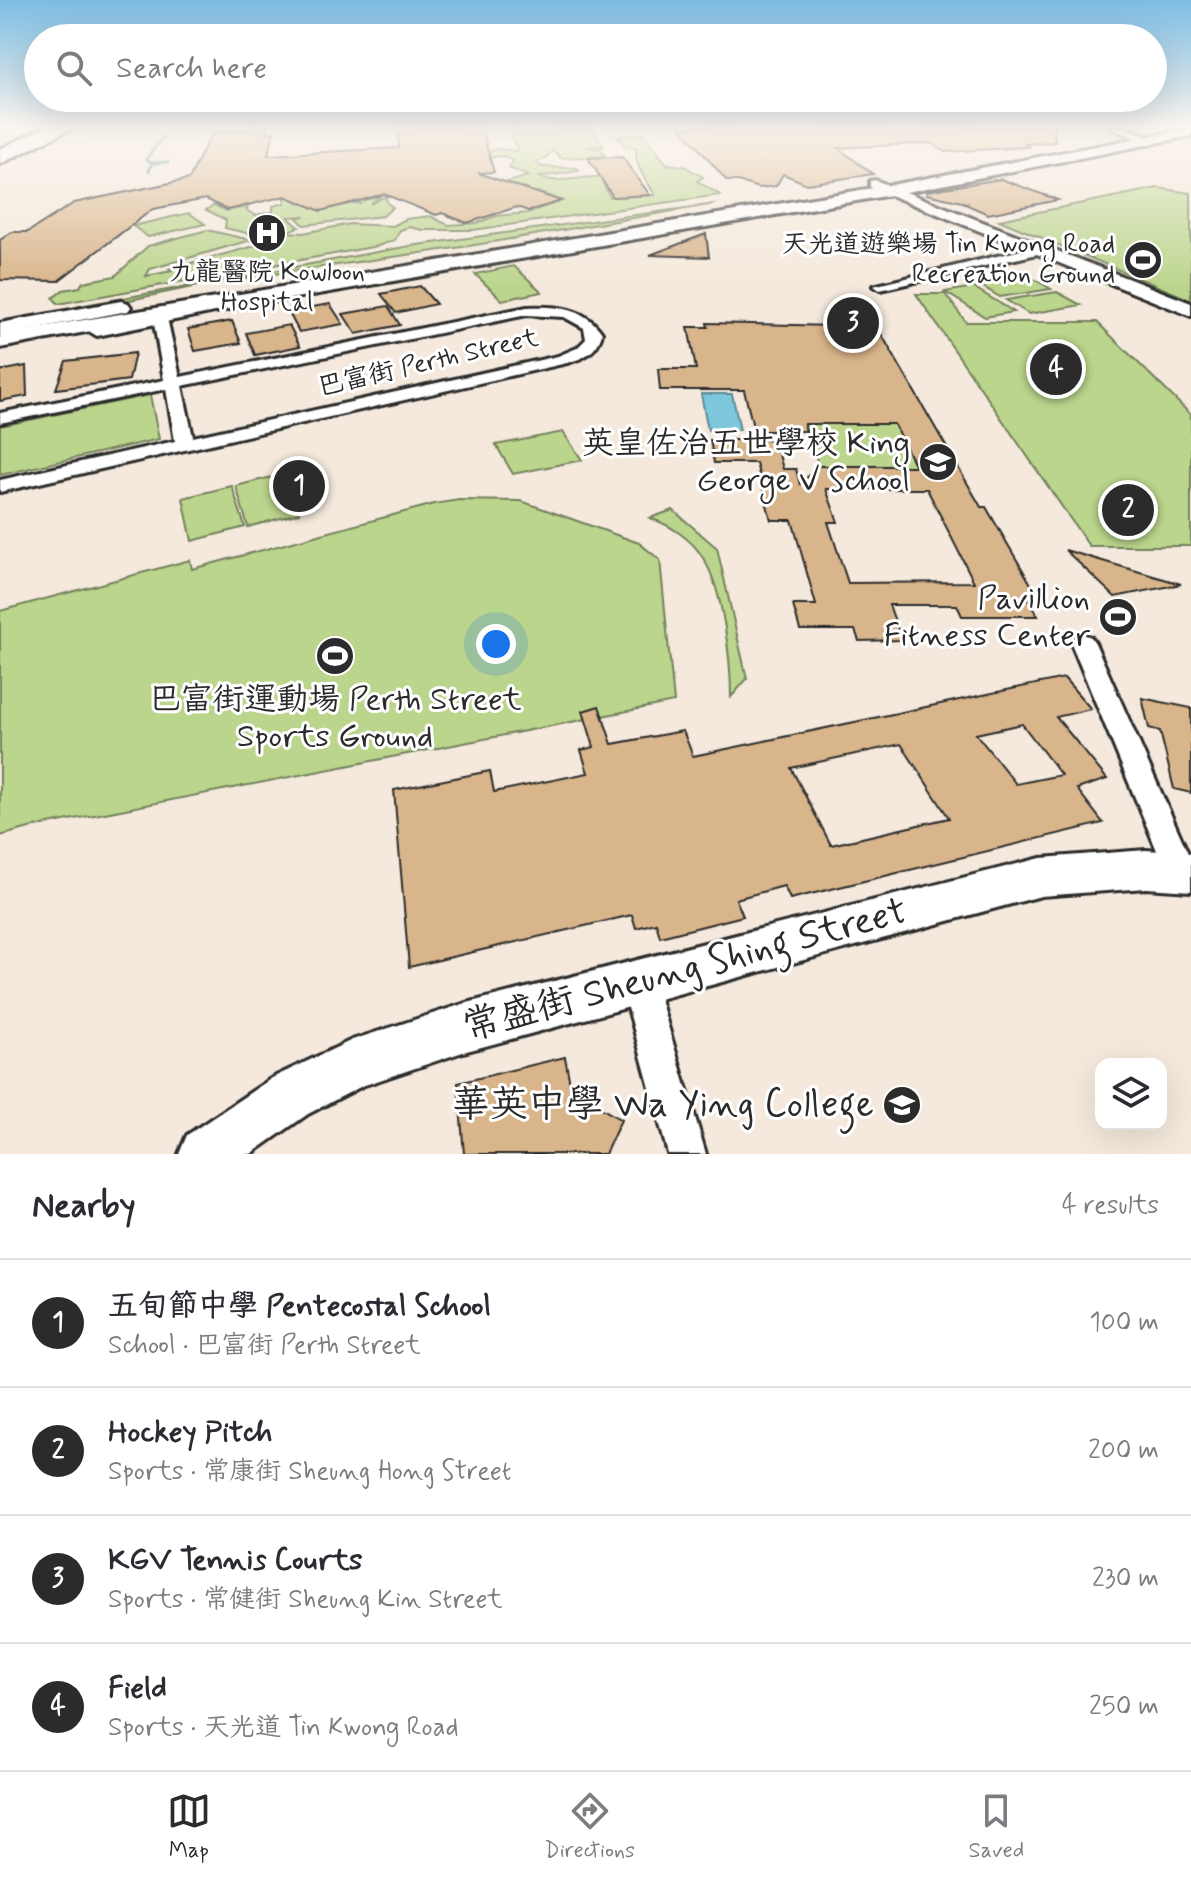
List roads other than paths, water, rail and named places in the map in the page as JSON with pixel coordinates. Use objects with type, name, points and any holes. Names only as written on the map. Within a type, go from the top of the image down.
[{"type":"main road","points":[[0,338],[917,181]]},
{"type":"street","points":[[883,187],[1191,310]]},
{"type":"street","points":[[880,286],[1042,249]]},
{"type":"street","points":[[0,347],[160,318],[233,296]]},
{"type":"street","points":[[0,329],[233,296]]},
{"type":"street","name":"巴富街 Perth Street","points":[[0,486],[561,360],[584,352],[595,340],[592,327],[577,317],[554,311],[527,311],[172,382]]},
{"type":"street","points":[[160,318],[185,444]]},
{"type":"street","points":[[0,418],[172,382]]},
{"type":"street","points":[[1083,643],[1186,871]]},
{"type":"street","name":"常盛街 Sheung Shing Street","points":[[206,1154],[290,1096],[352,1065],[449,1032],[1041,877],[1089,872],[1186,871]]},
{"type":"street","points":[[638,982],[687,1154]]},
{"type":"water","points":[[701,394],[732,394],[740,430],[708,430]]},
{"type":"place","name":"九龍醫院 Kowloon Hospital","points":[[267,233]]},
{"type":"place","name":"天光道遊樂場 Tin Kwong Road Recreation Ground","points":[[1143,260]]},
{"type":"place","name":"KGV Tennis Courts","points":[[853,323]]},
{"type":"place","name":"Field","points":[[1056,369]]},
{"type":"place","name":"英皇佐治五世學校 King George V School","points":[[938,462]]},
{"type":"place","name":"五旬節中學 Pentecostal School","points":[[299,486]]},
{"type":"place","name":"Hockey Pitch","points":[[1128,510]]},
{"type":"place","name":"Pavillion Fitness Center","points":[[1118,617]]},
{"type":"place","name":"巴富街運動場 Perth Street Sports Ground","points":[[335,656]]},
{"type":"place","name":"華英中學 Wa Ying College","points":[[902,1105]]}]
